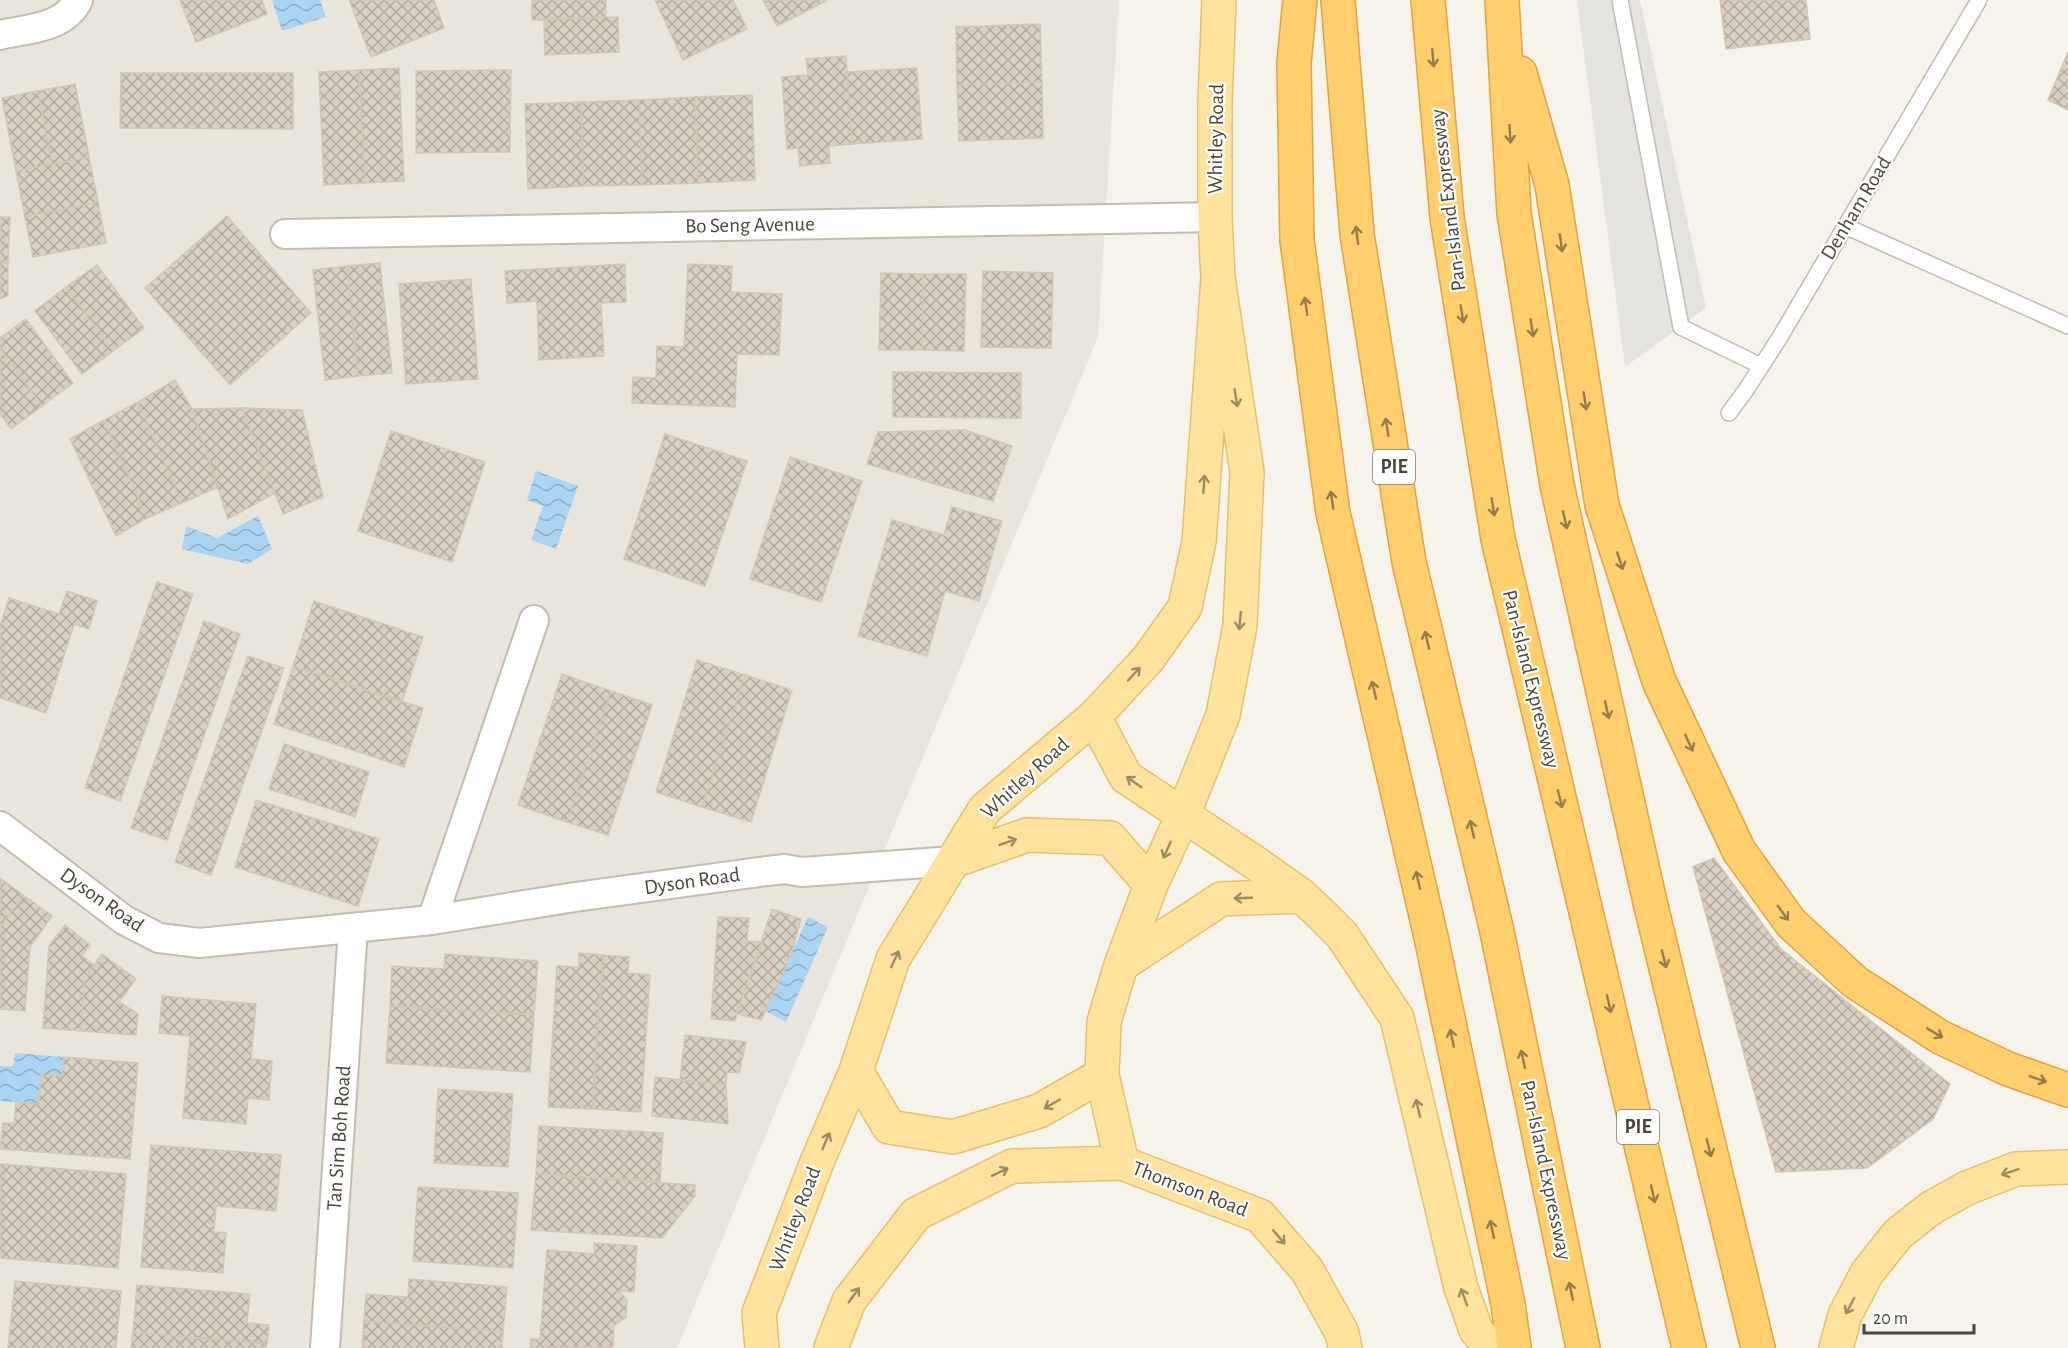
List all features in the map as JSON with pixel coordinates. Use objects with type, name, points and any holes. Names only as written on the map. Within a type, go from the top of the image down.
[{"type":"highway","points":[[1300,0],[1294,63],[1297,240],[1334,513],[1431,937],[1508,1304],[1514,1348]]},
{"type":"highway","name":"Pan-Island Expressway","points":[[1338,0],[1357,234],[1408,562],[1496,927],[1582,1348]]},
{"type":"highway","name":"Pan-Island Expressway","points":[[1428,0],[1447,217],[1498,539],[1689,1348]]},
{"type":"highway","points":[[1503,7],[1514,213],[1557,484],[1650,902],[1758,1348]]},
{"type":"highway","points":[[1503,7],[1552,185],[1602,506],[1659,681],[1739,851],[1791,923],[1855,982],[1940,1037],[2008,1069],[2068,1090]]},
{"type":"main road","name":"Whitley Road","points":[[1102,1075],[1104,1022],[1121,964],[1151,885],[1183,815],[1223,715],[1240,625],[1247,472],[1218,278],[1215,217],[1215,102],[1219,0]]},
{"type":"main road","name":"Whitley Road","points":[[762,1348],[759,1313],[817,1162],[856,1071],[893,959],[984,809],[1094,717],[1148,659],[1185,607],[1199,542],[1218,278]]},
{"type":"main road","points":[[1094,717],[1126,777],[1302,896],[1342,935],[1397,1018],[1461,1288],[1476,1330],[1491,1348]]},
{"type":"main road","points":[[953,861],[1028,835],[1110,838],[1151,885]]},
{"type":"main road","points":[[1121,964],[1221,899],[1302,896]]},
{"type":"main road","points":[[856,1071],[889,1127],[953,1137],[1039,1111],[1102,1075],[1122,1163]]},
{"type":"main road","name":"Thomson Road","points":[[831,1348],[849,1301],[916,1214],[1012,1166],[1122,1163],[1260,1216],[1307,1270],[1342,1333],[1345,1348]]},
{"type":"main road","points":[[1836,1348],[1845,1315],[1867,1273],[1898,1234],[1930,1208],[1967,1188],[2016,1169],[2068,1167]]},
{"type":"street","points":[[0,35],[50,24],[64,17],[78,0]]},
{"type":"street","name":"Bo Seng Avenue","points":[[285,234],[1215,217]]},
{"type":"street","points":[[432,920],[534,620]]},
{"type":"street","name":"Dyson Road","points":[[0,826],[124,920],[159,938],[199,943],[432,920],[575,897],[785,869],[802,872],[953,861]]},
{"type":"street","name":"Tan Sim Boh Road","points":[[325,1348],[353,928]]},
{"type":"lane","points":[[1620,0],[1681,327],[1761,366]]},
{"type":"lane","name":"Denham Road","points":[[1729,413],[1761,366],[1979,0]]},
{"type":"lane","points":[[1845,226],[2068,326]]},
{"type":"shaded area","points":[[0,0],[1119,0],[1098,337],[677,1348],[0,1348]]},
{"type":"shaded area","points":[[1577,0],[1640,0],[1706,308],[1625,367]]},
{"type":"water","points":[[272,0],[320,0],[326,17],[282,31]]},
{"type":"water","points":[[536,471],[578,486],[556,549],[531,540],[543,506],[527,500]]},
{"type":"water","points":[[258,516],[272,549],[248,564],[182,549],[186,526],[217,538]]},
{"type":"water","points":[[808,917],[828,927],[786,1022],[765,1011]]},
{"type":"water","points":[[15,1053],[64,1057],[62,1076],[41,1075],[39,1104],[0,1101],[0,1066],[13,1066]]},
{"type":"building","points":[[180,0],[262,0],[267,14],[196,42]]},
{"type":"building","points":[[349,0],[434,0],[444,28],[371,57]]},
{"type":"building","points":[[532,0],[606,0],[606,17],[532,20]]},
{"type":"building","points":[[655,0],[733,0],[747,29],[683,60]]},
{"type":"building","points":[[763,0],[825,0],[826,1],[777,26]]},
{"type":"building","points":[[1720,0],[1806,0],[1810,39],[1726,49]]},
{"type":"building","points":[[618,17],[619,52],[545,55],[544,19]]},
{"type":"building","points":[[1040,24],[1042,82],[957,85],[956,27]]},
{"type":"building","points":[[2068,52],[2068,110],[2048,100]]},
{"type":"building","points":[[846,56],[852,144],[829,146],[830,163],[800,166],[798,148],[787,149],[782,77],[808,75],[806,59]]},
{"type":"building","points":[[399,68],[404,181],[365,183],[359,70]]},
{"type":"building","points":[[917,68],[922,139],[852,144],[847,72]]},
{"type":"building","points":[[359,70],[365,183],[324,185],[319,72]]},
{"type":"building","points":[[511,70],[510,152],[416,153],[416,71]]},
{"type":"building","points":[[121,73],[293,73],[293,129],[120,128]]},
{"type":"building","points":[[1042,82],[1043,138],[959,141],[957,85]]},
{"type":"building","points":[[75,84],[89,157],[52,164],[38,91]]},
{"type":"building","points":[[38,91],[52,164],[16,171],[2,98]]},
{"type":"building","points":[[752,95],[755,180],[698,183],[695,97]]},
{"type":"building","points":[[695,97],[698,183],[642,185],[639,100]]},
{"type":"building","points":[[639,100],[642,185],[584,186],[581,102]]},
{"type":"building","points":[[581,102],[584,186],[528,189],[525,104]]},
{"type":"building","points":[[89,157],[98,202],[25,217],[16,171]]},
{"type":"building","points":[[98,202],[106,243],[33,257],[25,217]]},
{"type":"building","points":[[227,216],[311,313],[230,385],[145,288]]},
{"type":"building","points":[[0,217],[10,217],[8,261],[0,262]]},
{"type":"building","points":[[8,261],[8,296],[0,299],[0,262]]},
{"type":"building","points":[[380,263],[392,373],[358,376],[347,266]]},
{"type":"building","points":[[625,264],[626,302],[601,303],[604,356],[539,360],[537,301],[507,303],[505,271]]},
{"type":"building","points":[[688,264],[732,266],[731,292],[782,294],[779,355],[737,354],[735,407],[632,403],[633,377],[656,378],[657,346],[684,347]]},
{"type":"building","points":[[97,265],[144,328],[113,351],[66,287]]},
{"type":"building","points":[[347,266],[358,376],[325,380],[313,270]]},
{"type":"building","points":[[983,271],[1053,273],[1051,348],[981,347]]},
{"type":"building","points":[[881,273],[923,274],[922,350],[879,350]]},
{"type":"building","points":[[923,274],[966,274],[964,351],[922,350]]},
{"type":"building","points":[[471,279],[478,379],[406,384],[399,284]]},
{"type":"building","points":[[66,287],[113,351],[82,374],[35,311]]},
{"type":"building","points":[[26,319],[73,383],[42,406],[0,348],[0,338]]},
{"type":"building","points":[[0,348],[42,406],[11,429],[0,414]]},
{"type":"building","points":[[893,372],[1021,373],[1021,418],[893,417]]},
{"type":"building","points":[[175,380],[192,409],[218,487],[182,503],[138,402]]},
{"type":"building","points":[[138,402],[182,503],[147,518],[104,420]]},
{"type":"building","points":[[242,408],[275,493],[228,519],[192,409]]},
{"type":"building","points":[[242,408],[302,410],[323,497],[283,514]]},
{"type":"building","points":[[104,420],[147,518],[116,536],[70,439]]},
{"type":"building","points":[[965,430],[1012,446],[993,501],[867,464],[878,432]]},
{"type":"building","points":[[391,431],[485,462],[452,562],[358,531]]},
{"type":"building","points":[[665,434],[747,461],[705,586],[624,559]]},
{"type":"building","points":[[790,457],[862,481],[821,602],[750,579]]},
{"type":"building","points":[[952,507],[1002,521],[979,601],[945,591],[927,656],[858,636],[892,520],[944,535]]},
{"type":"building","points":[[157,582],[193,594],[120,801],[85,788]]},
{"type":"building","points":[[67,591],[97,601],[89,629],[74,624],[46,713],[0,698],[0,626],[9,598],[59,614]]},
{"type":"building","points":[[314,601],[423,637],[402,702],[293,666]]},
{"type":"building","points":[[204,621],[240,634],[167,840],[131,828]]},
{"type":"building","points":[[248,656],[284,668],[211,875],[175,862]]},
{"type":"building","points":[[697,660],[745,675],[702,807],[656,792]]},
{"type":"building","points":[[293,666],[423,708],[404,767],[274,724]]},
{"type":"building","points":[[562,674],[611,691],[567,822],[518,805]]},
{"type":"building","points":[[745,675],[792,690],[751,822],[702,807]]},
{"type":"building","points":[[611,691],[652,705],[608,835],[567,822]]},
{"type":"building","points":[[284,744],[369,772],[355,817],[269,789]]},
{"type":"building","points":[[256,800],[379,839],[358,906],[235,867]]},
{"type":"building","points":[[1714,858],[1781,949],[1950,1084],[1933,1119],[1867,1168],[1776,1172],[1693,867]]},
{"type":"building","points":[[0,878],[23,895],[0,928]]},
{"type":"building","points":[[23,895],[52,916],[30,947],[25,1011],[0,1009],[0,928]]},
{"type":"building","points":[[772,909],[801,919],[791,955],[761,1020],[737,1014]]},
{"type":"building","points":[[718,917],[749,918],[747,941],[762,942],[735,1021],[711,1019]]},
{"type":"building","points":[[65,925],[90,945],[82,956],[94,965],[84,979],[81,1031],[43,1028],[49,946]]},
{"type":"building","points":[[579,953],[603,955],[592,1109],[548,1107],[557,966],[579,967]]},
{"type":"building","points":[[102,954],[136,979],[119,1002],[138,1014],[136,1035],[81,1031],[84,979]]},
{"type":"building","points":[[445,954],[538,961],[534,1015],[390,1006],[392,966],[444,969]]},
{"type":"building","points":[[603,955],[629,957],[628,973],[650,975],[641,1112],[592,1109]]},
{"type":"building","points":[[162,996],[256,1004],[251,1059],[272,1061],[269,1100],[248,1098],[246,1124],[183,1118],[190,1036],[159,1033]]},
{"type":"building","points":[[390,1006],[534,1015],[530,1072],[386,1063]]},
{"type":"building","points":[[685,1035],[746,1042],[739,1073],[727,1072],[726,1085],[680,1080]]},
{"type":"building","points":[[64,1057],[138,1063],[130,1159],[0,1149],[3,1123],[14,1123],[16,1102],[39,1104],[41,1075],[62,1076]]},
{"type":"building","points":[[655,1077],[726,1085],[728,1124],[652,1116]]},
{"type":"building","points":[[438,1089],[513,1094],[508,1167],[434,1163]]},
{"type":"building","points":[[539,1126],[663,1133],[660,1181],[536,1174]]},
{"type":"building","points":[[151,1145],[281,1155],[276,1211],[216,1206],[214,1232],[226,1233],[223,1273],[141,1267]]},
{"type":"building","points":[[0,1164],[126,1174],[118,1268],[0,1258]]},
{"type":"building","points":[[536,1174],[695,1185],[695,1196],[662,1238],[531,1230]]},
{"type":"building","points":[[418,1187],[518,1193],[513,1268],[413,1261]]},
{"type":"building","points":[[594,1243],[637,1246],[634,1292],[619,1291],[627,1300],[626,1317],[614,1326],[613,1347],[530,1348],[531,1339],[540,1339],[547,1250],[594,1254]]},
{"type":"building","points":[[409,1279],[507,1287],[503,1332],[364,1321],[366,1294],[408,1297]]},
{"type":"building","points":[[15,1281],[121,1291],[116,1348],[8,1348]]},
{"type":"building","points":[[137,1285],[250,1294],[247,1323],[269,1325],[267,1344],[133,1332]]},
{"type":"building","points":[[364,1321],[503,1332],[502,1348],[362,1348]]},
{"type":"building","points":[[133,1332],[267,1344],[266,1348],[131,1348]]}]
